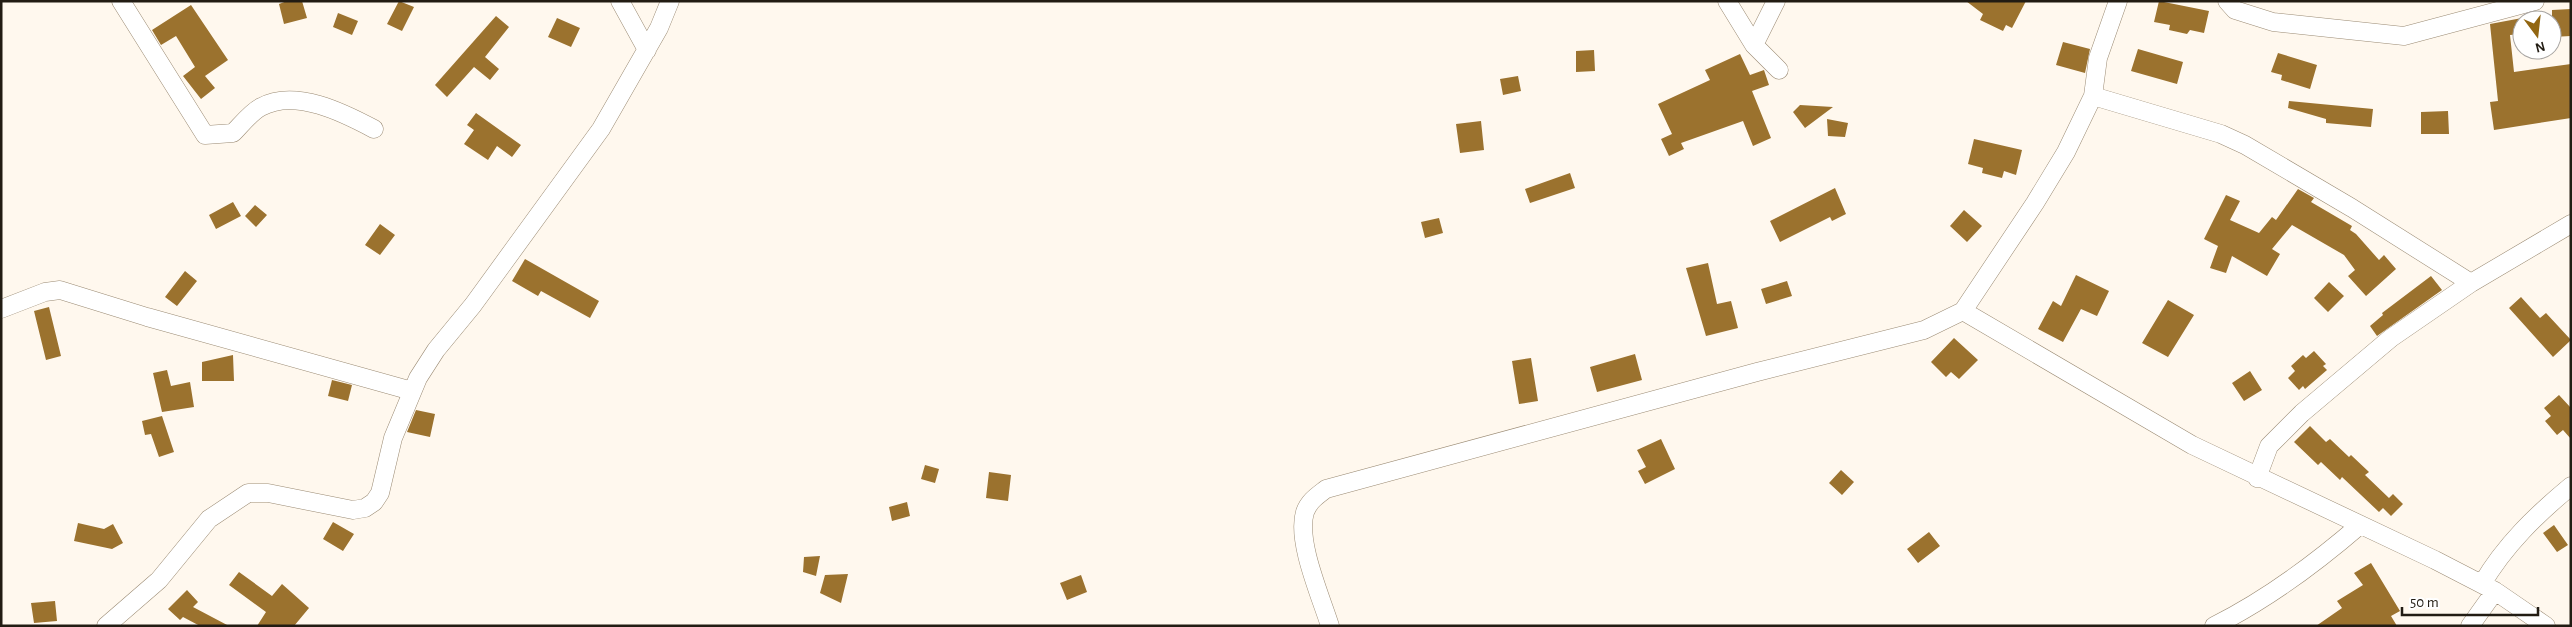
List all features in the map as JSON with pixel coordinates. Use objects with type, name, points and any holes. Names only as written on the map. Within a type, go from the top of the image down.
[{"type":"street","points":[[121,1],[205,135],[233,134],[260,107],[288,99],[340,111],[374,129]]},
{"type":"street","points":[[620,1],[647,50]]},
{"type":"street","points":[[106,626],[159,580],[209,519],[248,493],[268,493],[354,510],[365,508],[374,502],[385,477],[393,438],[412,391],[436,350],[473,305],[601,129],[647,50],[670,1]]},
{"type":"street","points":[[1727,1],[1754,45],[1779,70]]},
{"type":"street","points":[[1754,45],[1776,1]]},
{"type":"street","points":[[1330,626],[1305,544],[1303,524],[1306,511],[1313,499],[1326,489],[1758,372],[1924,330],[1963,311],[2035,203],[2066,152],[2093,96],[2098,58],[2118,1]]},
{"type":"street","points":[[2227,1],[2235,10],[2273,22],[2404,36],[2535,1]]},
{"type":"street","points":[[2093,96],[2221,134],[2245,144],[2352,208],[2471,284]]},
{"type":"street","points":[[2257,478],[2270,446],[2302,413],[2391,338],[2471,284],[2571,224]]},
{"type":"street","points":[[1,309],[45,292],[60,290],[147,317],[412,391]]},
{"type":"street","points":[[1963,311],[2192,445],[2488,588],[2546,626]]},
{"type":"street","points":[[2470,626],[2488,588],[2493,564],[2532,519],[2571,486]]},
{"type":"street","points":[[2214,626],[2236,615],[2332,550],[2360,525]]},
{"type":"building","points":[[287,1],[302,1],[307,18],[284,24],[279,4]]},
{"type":"building","points":[[399,1],[414,7],[402,31],[387,24]]},
{"type":"building","points":[[1966,1],[2026,1],[2012,28],[2006,25],[2003,31],[1980,20],[1983,14]]},
{"type":"building","points":[[2159,1],[2209,11],[2204,33],[2190,30],[2187,34],[2169,30],[2170,25],[2154,22]]},
{"type":"building","points":[[191,5],[228,60],[205,76],[215,88],[201,99],[183,76],[195,67],[176,36],[161,45],[152,30]]},
{"type":"building","points":[[2571,9],[2571,36],[2562,36],[2562,10],[2552,10]]},
{"type":"building","points":[[338,13],[358,21],[352,35],[333,27]]},
{"type":"building","points":[[496,16],[509,27],[485,57],[499,69],[490,80],[474,67],[447,97],[435,85]]},
{"type":"building","points":[[557,18],[580,28],[571,47],[548,37]]},
{"type":"building","points":[[2512,20],[2512,35],[2510,35],[2514,72],[2571,64],[2571,118],[2494,130],[2490,102],[2498,101],[2490,24]]},
{"type":"building","points":[[2063,42],[2090,49],[2085,73],[2056,65]]},
{"type":"building","points":[[2138,49],[2183,62],[2177,84],[2131,71]]},
{"type":"building","points":[[1594,50],[1595,71],[1576,72],[1576,51]]},
{"type":"building","points":[[2278,53],[2317,65],[2310,89],[2281,80],[2282,75],[2271,72]]},
{"type":"building","points":[[1740,54],[1750,75],[1764,70],[1769,85],[1752,91],[1771,138],[1753,146],[1743,121],[1681,143],[1684,149],[1669,156],[1661,139],[1672,134],[1658,104],[1710,80],[1705,70]]},
{"type":"building","points":[[1518,76],[1521,91],[1503,95],[1500,79]]},
{"type":"building","points":[[2289,101],[2373,109],[2371,127],[2326,123],[2326,119],[2288,108]]},
{"type":"building","points":[[1800,105],[1833,107],[1805,128],[1793,112]]},
{"type":"building","points":[[2448,111],[2449,134],[2421,134],[2421,112]]},
{"type":"building","points":[[476,113],[521,145],[512,157],[497,146],[488,160],[464,144],[474,130],[467,125]]},
{"type":"building","points":[[1827,119],[1848,123],[1845,137],[1828,136]]},
{"type":"building","points":[[1481,121],[1484,150],[1460,153],[1456,124]]},
{"type":"building","points":[[1974,139],[2022,150],[2016,175],[2004,171],[2002,178],[1982,173],[1983,168],[1968,164]]},
{"type":"building","points":[[1570,173],[1575,188],[1530,203],[1525,189]]},
{"type":"building","points":[[1835,188],[1846,214],[1832,221],[1830,217],[1780,242],[1770,221]]},
{"type":"building","points":[[2298,189],[2314,198],[2311,202],[2352,226],[2350,230],[2356,234],[2379,260],[2384,255],[2396,269],[2366,296],[2348,276],[2355,270],[2344,255],[2292,225],[2272,249],[2280,254],[2267,276],[2232,256],[2226,273],[2210,268],[2218,246],[2204,239],[2226,195],[2240,201],[2230,220],[2259,233],[2272,217],[2276,220]]},
{"type":"building","points":[[233,202],[241,216],[216,229],[209,215]]},
{"type":"building","points":[[255,205],[267,215],[256,227],[245,216]]},
{"type":"building","points":[[1964,210],[1982,226],[1967,242],[1950,226]]},
{"type":"building","points":[[1439,218],[1443,233],[1425,238],[1421,222]]},
{"type":"building","points":[[380,224],[395,235],[380,255],[365,245]]},
{"type":"building","points":[[525,259],[599,301],[590,318],[541,291],[538,296],[512,281]]},
{"type":"building","points":[[1708,263],[1717,304],[1731,301],[1738,328],[1706,336],[1686,268]]},
{"type":"building","points":[[185,271],[197,281],[177,306],[165,297]]},
{"type":"building","points":[[2076,275],[2109,291],[2097,316],[2081,309],[2063,342],[2038,329],[2053,301],[2061,306]]},
{"type":"building","points":[[2431,276],[2442,290],[2377,336],[2370,326],[2383,315],[2382,313]]},
{"type":"building","points":[[1787,281],[1792,296],[1766,304],[1761,289]]},
{"type":"building","points":[[2329,282],[2344,296],[2328,312],[2314,298]]},
{"type":"building","points":[[2521,297],[2540,318],[2546,313],[2571,340],[2553,357],[2509,308]]},
{"type":"building","points":[[2168,300],[2194,315],[2168,357],[2142,343]]},
{"type":"building","points":[[49,307],[61,356],[46,360],[34,311]]},
{"type":"building","points":[[1954,338],[1978,360],[1959,379],[1951,372],[1946,377],[1931,362]]},
{"type":"building","points":[[2314,351],[2326,364],[2323,366],[2327,370],[2305,389],[2303,386],[2299,390],[2288,378],[2295,371],[2291,366],[2303,355],[2306,358]]},
{"type":"building","points":[[1635,354],[1642,380],[1597,392],[1590,367]]},
{"type":"building","points":[[233,355],[234,381],[202,381],[202,362]]},
{"type":"building","points":[[1531,358],[1538,401],[1519,404],[1512,361]]},
{"type":"building","points":[[167,370],[171,386],[190,382],[194,407],[162,412],[153,373]]},
{"type":"building","points":[[2250,371],[2262,390],[2244,401],[2232,383]]},
{"type":"building","points":[[332,380],[352,385],[348,401],[328,396]]},
{"type":"building","points":[[2559,395],[2571,408],[2571,439],[2563,430],[2557,435],[2545,421],[2551,416],[2544,408]]},
{"type":"building","points":[[416,410],[435,414],[430,437],[407,432]]},
{"type":"building","points":[[162,416],[174,452],[159,457],[151,434],[145,435],[142,421]]},
{"type":"building","points":[[2310,426],[2326,442],[2330,439],[2349,457],[2351,455],[2369,472],[2365,475],[2389,498],[2393,494],[2403,504],[2391,516],[2383,508],[2379,512],[2342,477],[2340,480],[2321,462],[2318,465],[2294,442]]},
{"type":"building","points":[[1661,439],[1675,469],[1645,484],[1638,471],[1646,467],[1637,450]]},
{"type":"building","points":[[925,465],[939,469],[935,483],[921,479]]},
{"type":"building","points":[[1841,470],[1854,482],[1842,495],[1829,483]]},
{"type":"building","points":[[989,472],[1011,475],[1008,501],[986,498]]},
{"type":"building","points":[[907,502],[910,516],[892,521],[889,507]]},
{"type":"building","points":[[333,522],[354,534],[343,551],[323,539]]},
{"type":"building","points":[[78,523],[104,529],[113,524],[123,543],[112,549],[74,541]]},
{"type":"building","points":[[2554,525],[2568,545],[2557,552],[2543,533]]},
{"type":"building","points":[[1929,532],[1940,546],[1918,563],[1907,549]]},
{"type":"building","points":[[820,556],[816,576],[803,572],[804,557]]},
{"type":"building","points":[[2371,563],[2400,611],[2391,616],[2397,626],[2316,626],[2342,608],[2337,601],[2363,585],[2354,573]]},
{"type":"building","points":[[239,572],[272,596],[282,584],[309,608],[294,626],[257,626],[266,612],[229,585]]},
{"type":"building","points":[[848,574],[841,603],[820,593],[825,575]]},
{"type":"building","points":[[1081,575],[1087,592],[1067,600],[1060,583]]},
{"type":"building","points":[[187,590],[198,602],[193,607],[229,626],[200,626],[183,617],[180,620],[168,609]]},
{"type":"building","points":[[55,601],[57,621],[34,623],[31,603]]}]
